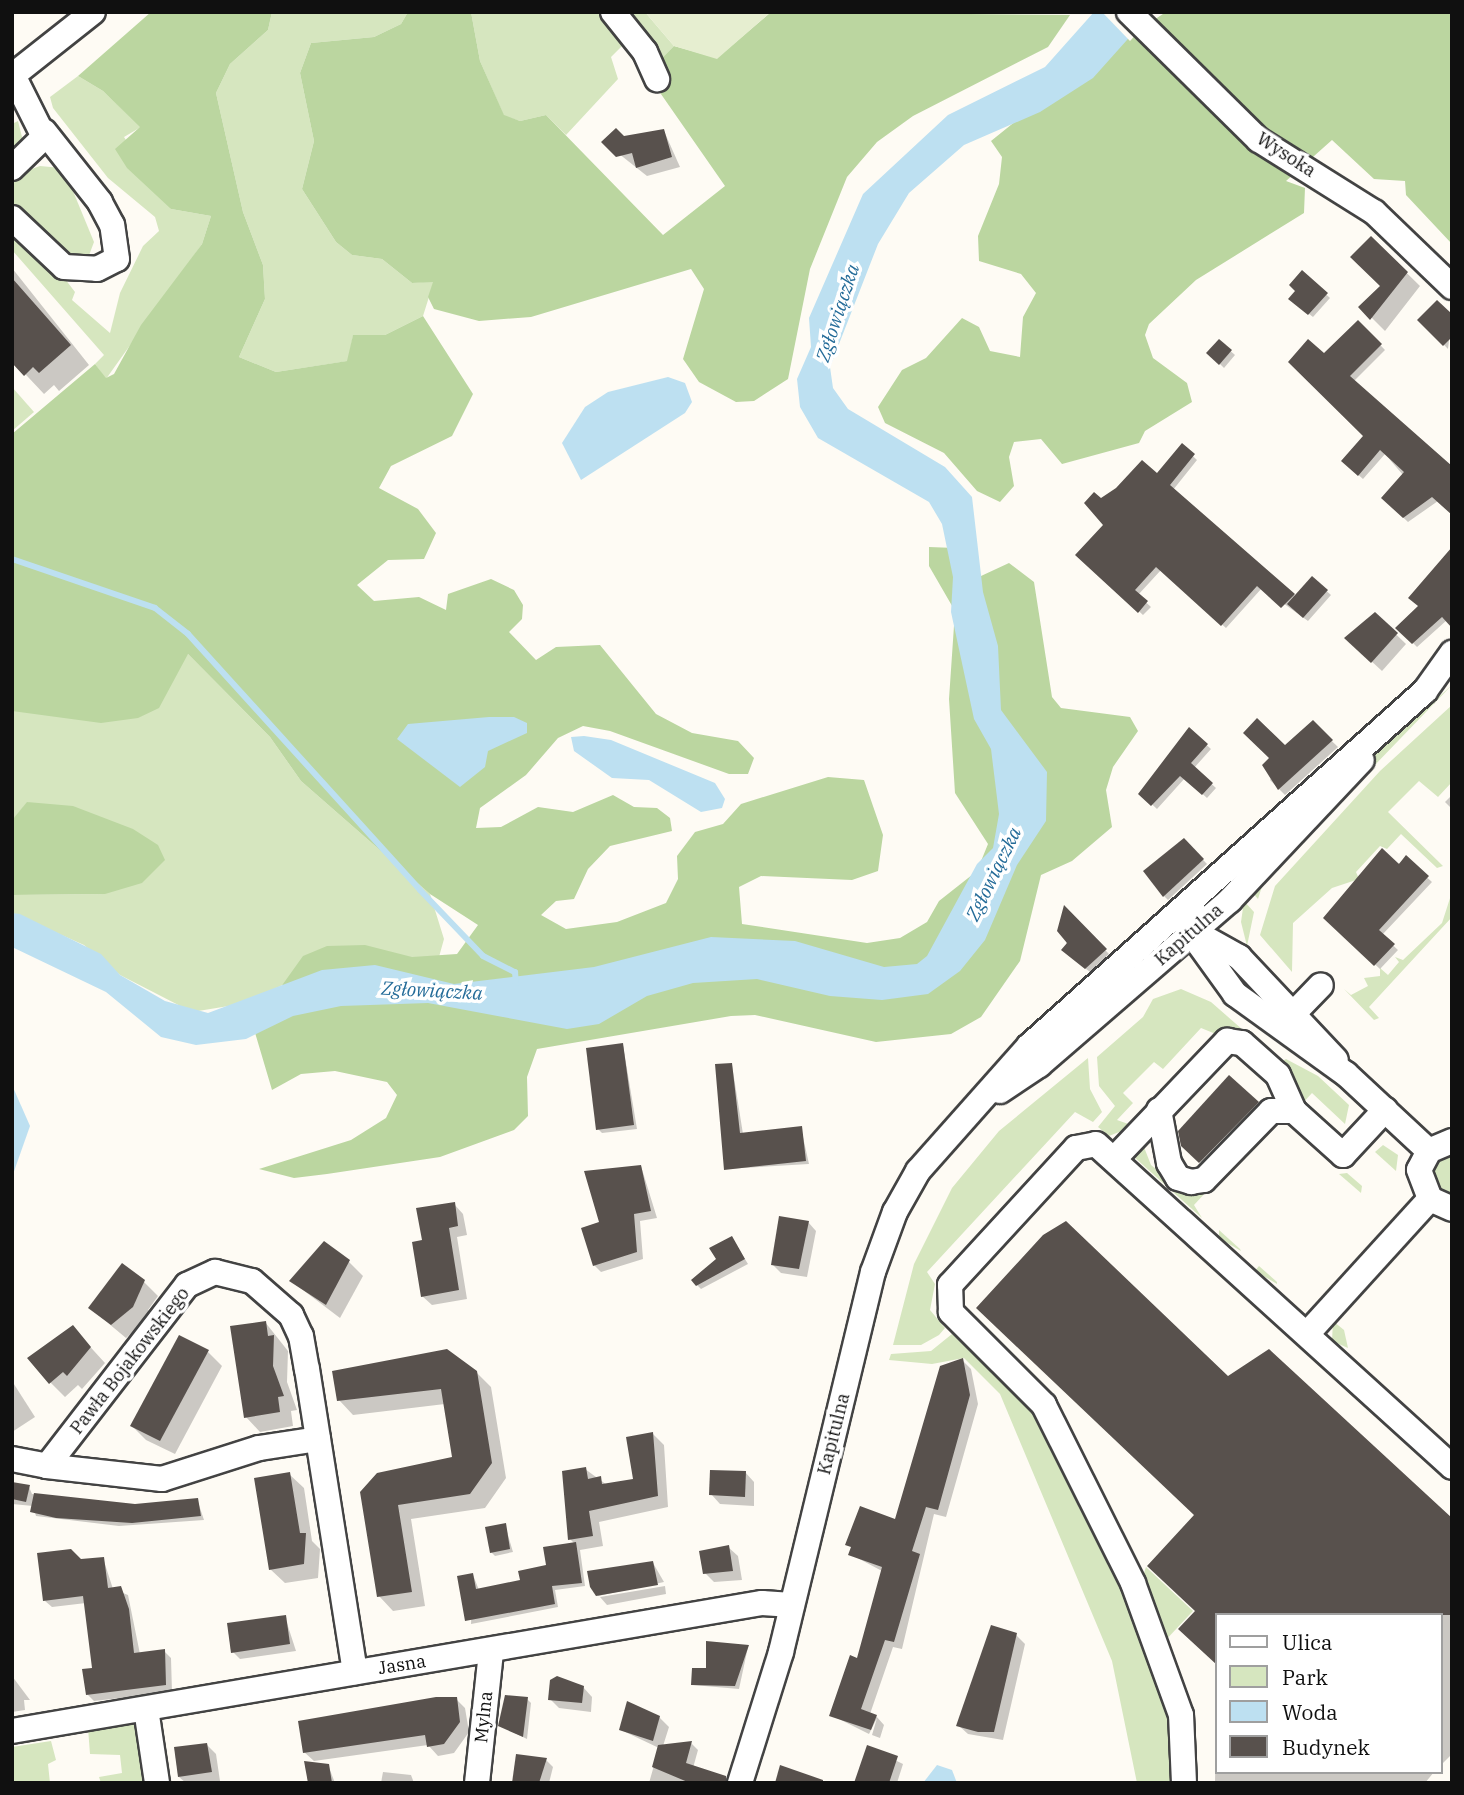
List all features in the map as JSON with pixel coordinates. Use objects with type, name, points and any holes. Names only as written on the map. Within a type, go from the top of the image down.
[{"type":"street","points":[[12,218],[64,267],[97,270],[117,259],[113,225],[100,202],[44,131],[13,76],[93,12]]},
{"type":"street","points":[[613,12],[646,52],[657,79]]},
{"type":"street","name":"Wysoka","points":[[1129,12],[1259,140],[1374,212],[1452,287]]},
{"type":"street","points":[[12,168],[37,151],[44,131]]},
{"type":"street","name":"Kapitulna","points":[[972,1107],[1039,1065],[1230,900],[1302,828],[1379,734],[1425,691],[1452,653]]},
{"type":"street","name":"Kapitulna","points":[[1425,691],[1452,678]]},
{"type":"street","name":"Kapitulna","points":[[740,1783],[792,1605],[885,1235],[918,1171],[972,1107],[1153,933],[1356,747],[1379,734]]},
{"type":"street","points":[[1223,869],[1195,913],[1194,930],[1218,975],[1270,1024],[1346,1074]]},
{"type":"street","points":[[1230,900],[1224,925],[1240,957]]},
{"type":"street","points":[[1153,933],[1194,930],[1240,957],[1295,1012],[1346,1074],[1429,1151]]},
{"type":"street","points":[[1139,979],[1180,960],[1218,975]]},
{"type":"street","points":[[1295,1012],[1321,985]]},
{"type":"street","points":[[1116,1157],[1219,1045],[1231,1041],[1242,1043],[1278,1074],[1294,1111],[1343,1155],[1385,1110]]},
{"type":"street","points":[[1153,1117],[1178,1178],[1204,1180],[1271,1111],[1294,1111]]},
{"type":"street","points":[[1307,1334],[1441,1204],[1419,1170],[1429,1151],[1452,1141]]},
{"type":"street","points":[[1184,1783],[1181,1715],[1133,1583],[1044,1405],[958,1320],[946,1299],[950,1285],[1076,1148],[1096,1143],[1116,1157],[1452,1467]]},
{"type":"street","name":"Pawła Bojakowskiego","points":[[47,1466],[178,1294],[215,1272],[252,1281],[290,1315],[301,1336],[355,1672]]},
{"type":"street","points":[[12,1459],[47,1466],[162,1479],[259,1448],[318,1439]]},
{"type":"street","name":"Jasna","points":[[12,1731],[762,1603],[792,1605]]},
{"type":"street","name":"Mylna","points":[[477,1783],[491,1651]]},
{"type":"street","points":[[146,1709],[157,1783]]},
{"type":"green space","points":[[151,12],[272,12],[268,30],[230,64],[216,93],[243,212],[263,265],[265,299],[239,357],[276,372],[347,361],[353,335],[385,335],[423,316],[473,394],[452,436],[391,466],[379,488],[418,509],[436,533],[424,559],[388,560],[357,585],[374,601],[419,597],[446,610],[448,594],[491,579],[514,590],[523,605],[522,619],[509,632],[536,660],[556,647],[600,645],[656,714],[692,733],[738,741],[754,758],[748,774],[729,774],[610,731],[583,726],[558,738],[526,775],[480,808],[476,828],[501,827],[538,807],[573,812],[613,795],[634,807],[657,808],[670,818],[672,831],[610,846],[588,869],[574,899],[556,901],[541,915],[566,929],[617,922],[666,903],[678,879],[677,856],[695,832],[723,824],[741,804],[828,777],[864,780],[883,835],[878,871],[852,880],[761,876],[739,887],[742,924],[867,943],[900,938],[927,922],[939,901],[977,871],[988,844],[955,793],[949,699],[955,611],[929,566],[929,547],[955,548],[981,576],[1009,563],[1034,582],[1052,697],[1061,708],[1130,717],[1138,731],[1113,767],[1106,790],[1112,827],[1072,861],[1041,875],[1020,961],[981,1017],[951,1034],[876,1042],[755,1015],[731,1016],[537,1049],[527,1077],[528,1116],[514,1130],[440,1157],[294,1178],[259,1169],[351,1140],[386,1118],[397,1095],[387,1082],[335,1071],[301,1074],[272,1090],[253,1026],[303,956],[327,946],[365,945],[412,957],[457,954],[478,925],[430,894],[301,781],[270,737],[188,654],[159,708],[138,718],[101,723],[12,711],[12,434],[95,364],[106,378],[114,374],[141,325],[202,244],[211,216],[171,209],[127,168],[115,149],[140,127],[103,91],[78,76]]},
{"type":"green space","points":[[272,12],[408,12],[401,24],[374,37],[311,43],[300,73],[314,141],[302,189],[336,242],[352,255],[382,259],[412,283],[434,281],[423,316],[385,335],[353,336],[348,361],[276,372],[239,357],[265,299],[263,265],[243,212],[216,93],[230,64],[268,30]]},
{"type":"green space","points":[[408,12],[471,12],[480,61],[504,115],[520,121],[546,115],[663,235],[725,186],[654,84],[658,62],[674,46],[717,58],[771,12],[1070,15],[1048,47],[913,116],[877,142],[847,177],[810,269],[788,379],[754,401],[736,402],[699,382],[683,359],[704,289],[691,269],[531,317],[479,321],[434,309],[428,297],[433,282],[412,283],[382,259],[352,255],[336,242],[302,189],[314,141],[300,73],[311,43],[374,37],[401,24]]},
{"type":"green space","points":[[471,12],[605,12],[624,44],[611,57],[618,79],[566,135],[546,115],[520,121],[504,116],[480,61]]},
{"type":"green space","points":[[622,12],[645,12],[674,46],[658,62]]},
{"type":"green space","points":[[645,12],[771,12],[717,59],[674,46]]},
{"type":"green space","points":[[1166,12],[1452,12],[1452,244],[1406,195],[1405,181],[1374,179],[1332,140],[1286,181],[1305,188],[1304,213],[1196,280],[1149,324],[1145,335],[1153,358],[1187,383],[1192,402],[1145,431],[1139,443],[1062,464],[1041,439],[1014,442],[1009,457],[1014,486],[1000,502],[977,491],[944,453],[885,423],[878,407],[902,370],[926,358],[962,318],[979,327],[990,351],[1020,357],[1023,317],[1036,293],[1021,274],[979,261],[978,236],[999,184],[1002,157],[991,141],[1085,65]]},
{"type":"green space","points":[[78,76],[103,91],[141,127],[124,137],[171,209],[211,216],[202,244],[106,379],[95,364],[104,355],[12,250],[12,225],[62,275],[75,292],[72,300],[110,333],[120,293],[143,246],[159,231],[155,217],[108,178],[53,108],[50,97]]},
{"type":"green space","points":[[18,121],[24,145],[12,161],[12,124]]},
{"type":"green space","points":[[40,166],[61,168],[68,179],[94,242],[88,258],[75,260],[12,208],[12,176]]},
{"type":"green space","points":[[12,387],[34,412],[12,431]]},
{"type":"green space","points":[[188,654],[270,737],[301,781],[430,894],[444,939],[432,982],[294,979],[247,1003],[192,1012],[120,975],[84,945],[12,913],[12,895],[105,894],[28,802],[12,820],[12,711]]},
{"type":"green space","points":[[1452,685],[1264,880],[1258,899],[1250,890],[1374,755]]},
{"type":"green space","points":[[1452,705],[1452,782],[1438,797],[1419,781],[1388,812],[1443,866],[1437,868],[1401,834],[1387,849],[1380,846],[1356,872],[1359,879],[1332,888],[1293,923],[1292,972],[1260,935],[1275,886],[1380,771]]},
{"type":"green space","points":[[27,802],[73,806],[133,829],[158,845],[165,860],[142,883],[105,894],[12,895],[12,820]]},
{"type":"green space","points":[[1452,892],[1452,917],[1369,1007],[1379,1018],[1374,1020],[1344,989],[1351,995],[1368,986],[1364,978],[1380,976],[1380,968],[1388,975],[1399,962],[1395,957],[1403,960],[1442,923]]},
{"type":"green space","points":[[1244,901],[1254,912],[1247,946],[1241,922]]},
{"type":"green space","points":[[1181,989],[1211,1002],[1275,1058],[1201,1028],[1163,1069],[1154,1062],[1123,1093],[1133,1103],[1117,1120],[1134,1126],[1109,1136],[1098,1127],[1115,1106],[1099,1086],[1097,1057],[1143,1017],[1153,999]]},
{"type":"green space","points":[[1088,1058],[1090,1089],[1102,1112],[1093,1122],[1075,1112],[927,1272],[935,1284],[930,1310],[945,1328],[939,1335],[921,1345],[893,1345],[914,1264],[952,1188],[999,1131]]},
{"type":"green space","points":[[1286,1059],[1318,1076],[1349,1105],[1345,1124],[1312,1093],[1301,1105],[1281,1062]]},
{"type":"green space","points":[[1258,1136],[1194,1205],[1202,1218],[1133,1156],[1142,1142],[1151,1165],[1174,1184]]},
{"type":"green space","points":[[1383,1145],[1398,1155],[1396,1171],[1375,1152]]},
{"type":"green space","points":[[1452,1153],[1452,1194],[1437,1187],[1433,1173],[1438,1159]]},
{"type":"green space","points":[[1347,1173],[1362,1186],[1361,1193],[1339,1174]]},
{"type":"green space","points":[[1219,1230],[1240,1249],[1241,1251],[1219,1238]]},
{"type":"green space","points":[[1259,1266],[1277,1282],[1277,1284],[1255,1271]]},
{"type":"green space","points":[[1333,1321],[1344,1330],[1348,1348],[1332,1341]]},
{"type":"green space","points":[[952,1334],[1035,1414],[1123,1587],[1171,1719],[1173,1783],[1137,1783],[1112,1661],[1000,1394],[964,1358],[932,1364],[889,1360],[891,1354],[931,1351]]},
{"type":"green space","points":[[1146,1567],[1193,1611],[1163,1643],[1143,1576]]},
{"type":"green space","points":[[137,1720],[147,1783],[101,1783],[99,1777],[122,1773],[120,1755],[90,1754],[88,1728]]},
{"type":"green space","points":[[51,1741],[56,1760],[48,1764],[50,1783],[12,1783],[12,1747]]},
{"type":"water","name":"Zgłowiączka","points":[[1094,12],[1152,12],[1093,78],[1040,112],[964,145],[909,193],[878,244],[830,367],[833,388],[848,409],[945,467],[972,497],[983,592],[998,646],[1001,710],[1047,772],[1046,821],[1017,865],[985,940],[960,971],[928,994],[882,1000],[830,996],[757,979],[693,983],[647,996],[599,1024],[567,1029],[428,1003],[341,1006],[293,1016],[246,1039],[196,1045],[161,1037],[106,992],[12,947],[12,913],[20,914],[101,954],[120,975],[165,1001],[208,1013],[322,970],[375,965],[454,984],[594,967],[711,937],[795,941],[884,967],[917,964],[927,956],[977,864],[993,848],[999,814],[991,749],[974,719],[951,612],[953,577],[942,524],[929,502],[818,438],[800,407],[797,379],[811,347],[809,318],[863,194],[948,115],[1045,67]]},
{"type":"water","points":[[668,377],[685,383],[692,402],[685,413],[581,480],[562,443],[585,407],[608,392]]},
{"type":"water","points":[[514,717],[527,723],[527,733],[488,751],[485,767],[460,787],[397,739],[408,724]]},
{"type":"water","points":[[571,737],[611,740],[715,783],[725,799],[722,808],[701,812],[649,780],[612,778],[574,751]]},
{"type":"water","points":[[12,1085],[30,1126],[12,1177]]},
{"type":"water","points":[[937,1765],[952,1770],[957,1783],[923,1783]]},
{"type":"pier","points":[[1102,12],[1154,12],[1155,14],[1130,41]]},
{"type":"building","points":[[616,128],[624,136],[664,129],[672,157],[636,168],[632,153],[616,157],[601,142]]},
{"type":"building","points":[[1371,236],[1408,272],[1370,320],[1358,307],[1380,286],[1350,257]]},
{"type":"building","points":[[1302,270],[1328,293],[1308,315],[1288,299],[1295,291],[1289,285]]},
{"type":"building","points":[[12,278],[71,345],[39,373],[33,367],[24,376],[12,363]]},
{"type":"building","points":[[1437,300],[1452,314],[1452,337],[1443,346],[1417,320]]},
{"type":"building","points":[[1358,320],[1382,344],[1350,376],[1452,466],[1452,515],[1432,497],[1403,518],[1381,498],[1404,472],[1380,450],[1358,476],[1341,461],[1363,436],[1288,362],[1308,339],[1324,353]]},
{"type":"building","points":[[1219,339],[1232,350],[1219,365],[1206,353]]},
{"type":"building","points":[[1182,443],[1195,454],[1170,485],[1295,594],[1281,608],[1257,586],[1221,626],[1156,567],[1135,590],[1148,601],[1138,613],[1075,555],[1103,525],[1084,503],[1094,492],[1101,498],[1116,488],[1142,460],[1157,473]]},
{"type":"building","points":[[1452,547],[1452,628],[1442,617],[1412,644],[1395,628],[1418,606],[1408,598]]},
{"type":"building","points":[[1312,576],[1328,590],[1303,618],[1287,604]]},
{"type":"building","points":[[1375,612],[1398,633],[1371,663],[1344,638]]},
{"type":"building","points":[[1257,718],[1285,745],[1313,720],[1333,740],[1278,790],[1262,765],[1269,758],[1243,733]]},
{"type":"building","points":[[1189,727],[1208,744],[1191,763],[1213,783],[1202,795],[1180,776],[1151,806],[1138,794]]},
{"type":"building","points":[[1184,838],[1204,859],[1163,897],[1143,871]]},
{"type":"building","points":[[1382,848],[1399,864],[1406,855],[1429,876],[1379,930],[1395,944],[1374,966],[1323,918]]},
{"type":"building","points":[[1064,905],[1107,949],[1085,969],[1061,950],[1067,943],[1057,931]]},
{"type":"building","points":[[623,1043],[634,1125],[596,1130],[586,1048]]},
{"type":"building","points":[[732,1063],[740,1133],[802,1126],[806,1161],[724,1170],[715,1064]]},
{"type":"building","points":[[1229,1075],[1259,1102],[1199,1163],[1181,1146],[1178,1131]]},
{"type":"building","points":[[641,1165],[651,1211],[634,1214],[637,1252],[593,1266],[581,1228],[599,1222],[584,1171]]},
{"type":"building","points":[[455,1202],[458,1226],[449,1228],[459,1290],[421,1297],[412,1242],[422,1240],[416,1208]]},
{"type":"building","points":[[779,1216],[809,1221],[799,1269],[771,1265]]},
{"type":"building","points":[[1066,1221],[1228,1376],[1269,1349],[1452,1518],[1452,1615],[1216,1613],[1216,1664],[1178,1629],[1195,1611],[1147,1566],[1194,1515],[976,1308],[1043,1235]]},
{"type":"building","points":[[732,1236],[745,1259],[696,1286],[691,1280],[716,1259],[709,1248]]},
{"type":"building","points":[[324,1241],[350,1260],[326,1305],[289,1281]]},
{"type":"building","points":[[122,1263],[145,1280],[133,1307],[111,1325],[88,1308]]},
{"type":"building","points":[[266,1321],[268,1336],[274,1335],[273,1366],[284,1396],[278,1397],[280,1412],[244,1418],[230,1326]]},
{"type":"building","points":[[73,1325],[91,1347],[67,1376],[63,1372],[49,1384],[27,1358]]},
{"type":"building","points":[[179,1335],[209,1350],[160,1441],[130,1426]]},
{"type":"building","points":[[447,1349],[477,1371],[492,1463],[470,1494],[398,1505],[412,1592],[377,1597],[360,1492],[377,1473],[452,1457],[441,1389],[337,1401],[332,1371]]},
{"type":"building","points":[[963,1358],[970,1395],[938,1510],[926,1507],[912,1551],[920,1554],[894,1642],[885,1640],[861,1709],[877,1715],[871,1730],[829,1716],[850,1655],[857,1658],[882,1567],[848,1555],[851,1547],[845,1545],[860,1506],[895,1519],[940,1366]]},
{"type":"building","points":[[653,1432],[658,1496],[589,1511],[593,1536],[568,1540],[562,1471],[586,1467],[588,1479],[601,1476],[602,1484],[633,1479],[626,1437]]},
{"type":"building","points":[[710,1470],[746,1471],[745,1497],[709,1495]]},
{"type":"building","points":[[290,1472],[300,1533],[306,1533],[304,1564],[269,1570],[254,1478]]},
{"type":"building","points":[[12,1482],[30,1485],[26,1502],[12,1499]]},
{"type":"building","points":[[34,1493],[135,1504],[198,1498],[201,1516],[132,1523],[56,1518],[30,1512]]},
{"type":"building","points":[[506,1523],[510,1549],[490,1553],[485,1527]]},
{"type":"building","points":[[576,1542],[582,1583],[552,1586],[555,1604],[465,1621],[457,1576],[473,1573],[476,1589],[520,1580],[518,1571],[546,1565],[543,1547]]},
{"type":"building","points":[[729,1545],[733,1571],[703,1574],[699,1551]]},
{"type":"building","points":[[71,1549],[81,1559],[104,1557],[108,1588],[121,1586],[129,1609],[134,1653],[165,1649],[166,1685],[86,1695],[82,1669],[92,1668],[83,1596],[43,1601],[37,1553]]},
{"type":"building","points":[[653,1561],[658,1585],[596,1596],[590,1587],[587,1571]]},
{"type":"building","points":[[286,1615],[290,1644],[231,1653],[227,1623]]},
{"type":"building","points":[[991,1625],[1017,1633],[994,1732],[978,1732],[956,1726]]},
{"type":"building","points":[[706,1641],[749,1645],[735,1686],[691,1685],[692,1668],[706,1668]]},
{"type":"building","points":[[557,1676],[584,1686],[582,1703],[548,1700],[550,1680]]},
{"type":"building","points":[[505,1695],[528,1697],[523,1737],[498,1726]]},
{"type":"building","points":[[436,1697],[457,1697],[460,1722],[444,1744],[427,1747],[425,1735],[303,1753],[298,1721]]},
{"type":"building","points":[[627,1701],[660,1716],[653,1741],[619,1730]]},
{"type":"building","points":[[692,1741],[686,1763],[726,1776],[726,1783],[690,1783],[652,1767],[658,1745]]},
{"type":"building","points":[[207,1743],[212,1772],[178,1777],[174,1747]]},
{"type":"building","points":[[867,1745],[898,1756],[889,1783],[854,1783]]},
{"type":"building","points":[[516,1754],[547,1758],[539,1783],[512,1783]]},
{"type":"building","points":[[304,1761],[329,1764],[332,1783],[308,1783]]},
{"type":"building","points":[[780,1765],[823,1780],[823,1783],[775,1783]]},
{"type":"waterway","points":[[12,559],[155,608],[188,634],[483,956],[515,972],[516,983]]}]
